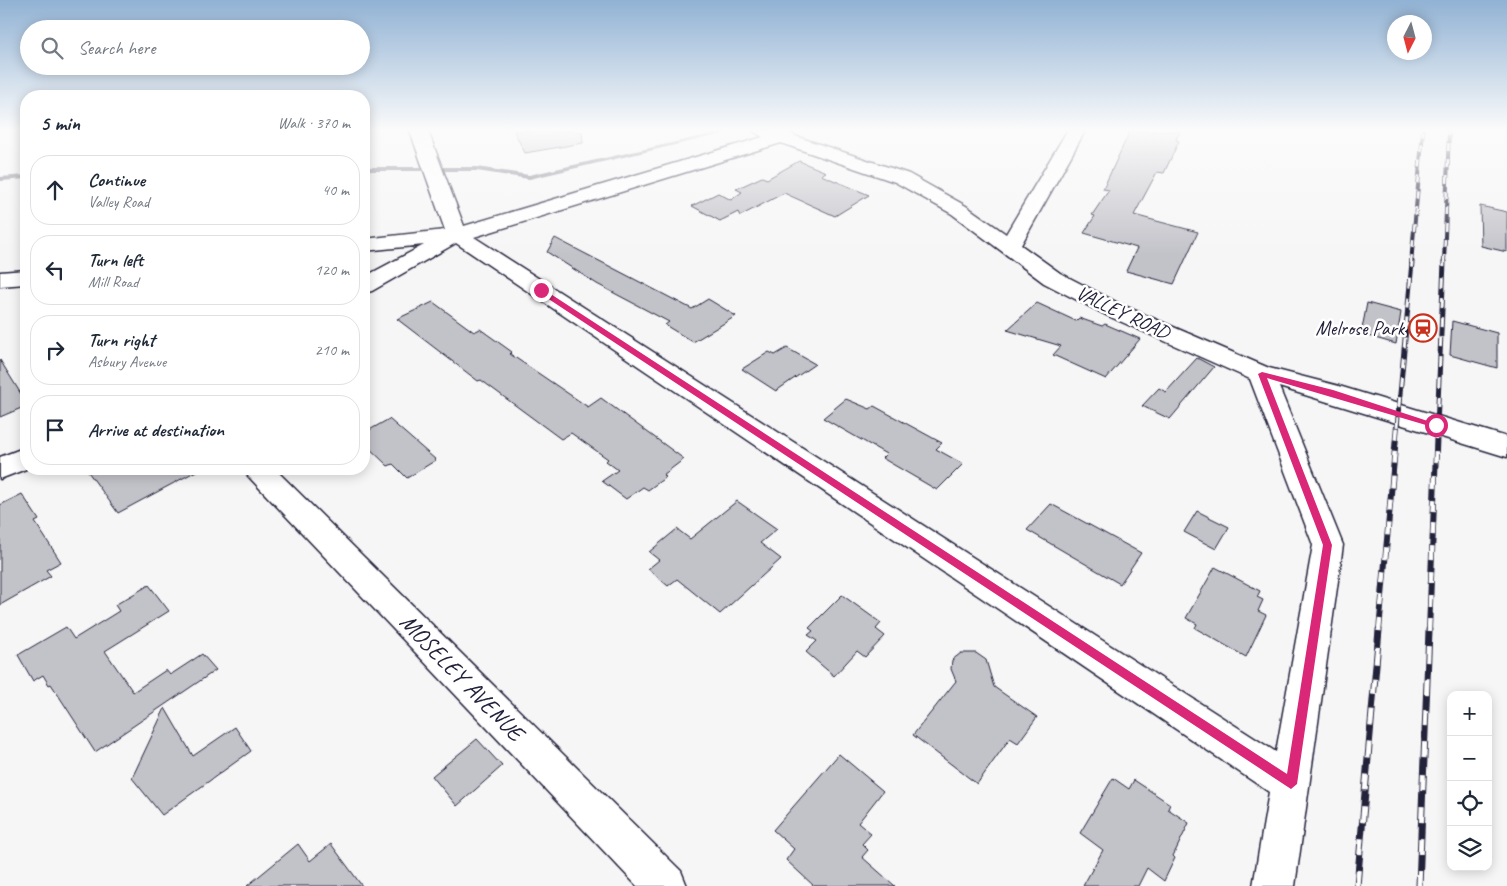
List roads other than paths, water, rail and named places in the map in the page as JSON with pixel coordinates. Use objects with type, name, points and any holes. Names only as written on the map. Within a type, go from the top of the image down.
[{"type":"street","points":[[434,172],[457,236],[1291,784]]},
{"type":"street","points":[[370,283],[457,236],[653,172]]},
{"type":"street","name":"VALLEY ROAD","points":[[885,172],[902,178],[959,210],[1052,278],[1114,310],[1262,374],[1330,392],[1507,447]]},
{"type":"street","points":[[1009,247],[1052,172]]},
{"type":"street","points":[[370,244],[457,236]]},
{"type":"street","points":[[0,279],[20,277]]},
{"type":"street","points":[[1262,374],[1328,545],[1274,886]]},
{"type":"street","points":[[0,469],[20,460]]},
{"type":"street","name":"MOSELEY AVENUE","points":[[264,475],[666,886]]},
{"type":"waterway","points":[[499,172],[529,177],[550,172]]},
{"type":"waterway","points":[[0,179],[20,177]]},
{"type":"railway","points":[[1411,263],[1419,172]]},
{"type":"railway","points":[[1444,263],[1447,172]]},
{"type":"railway","points":[[1397,427],[1412,262]]},
{"type":"railway","points":[[1437,427],[1444,262]]},
{"type":"railway","points":[[1379,631],[1397,425]]},
{"type":"railway","points":[[1429,631],[1437,425]]},
{"type":"railway","points":[[1357,886],[1379,630]]},
{"type":"railway","points":[[1419,886],[1429,630]]},
{"type":"place","name":"Melrose Park","points":[[1423,328]]}]
